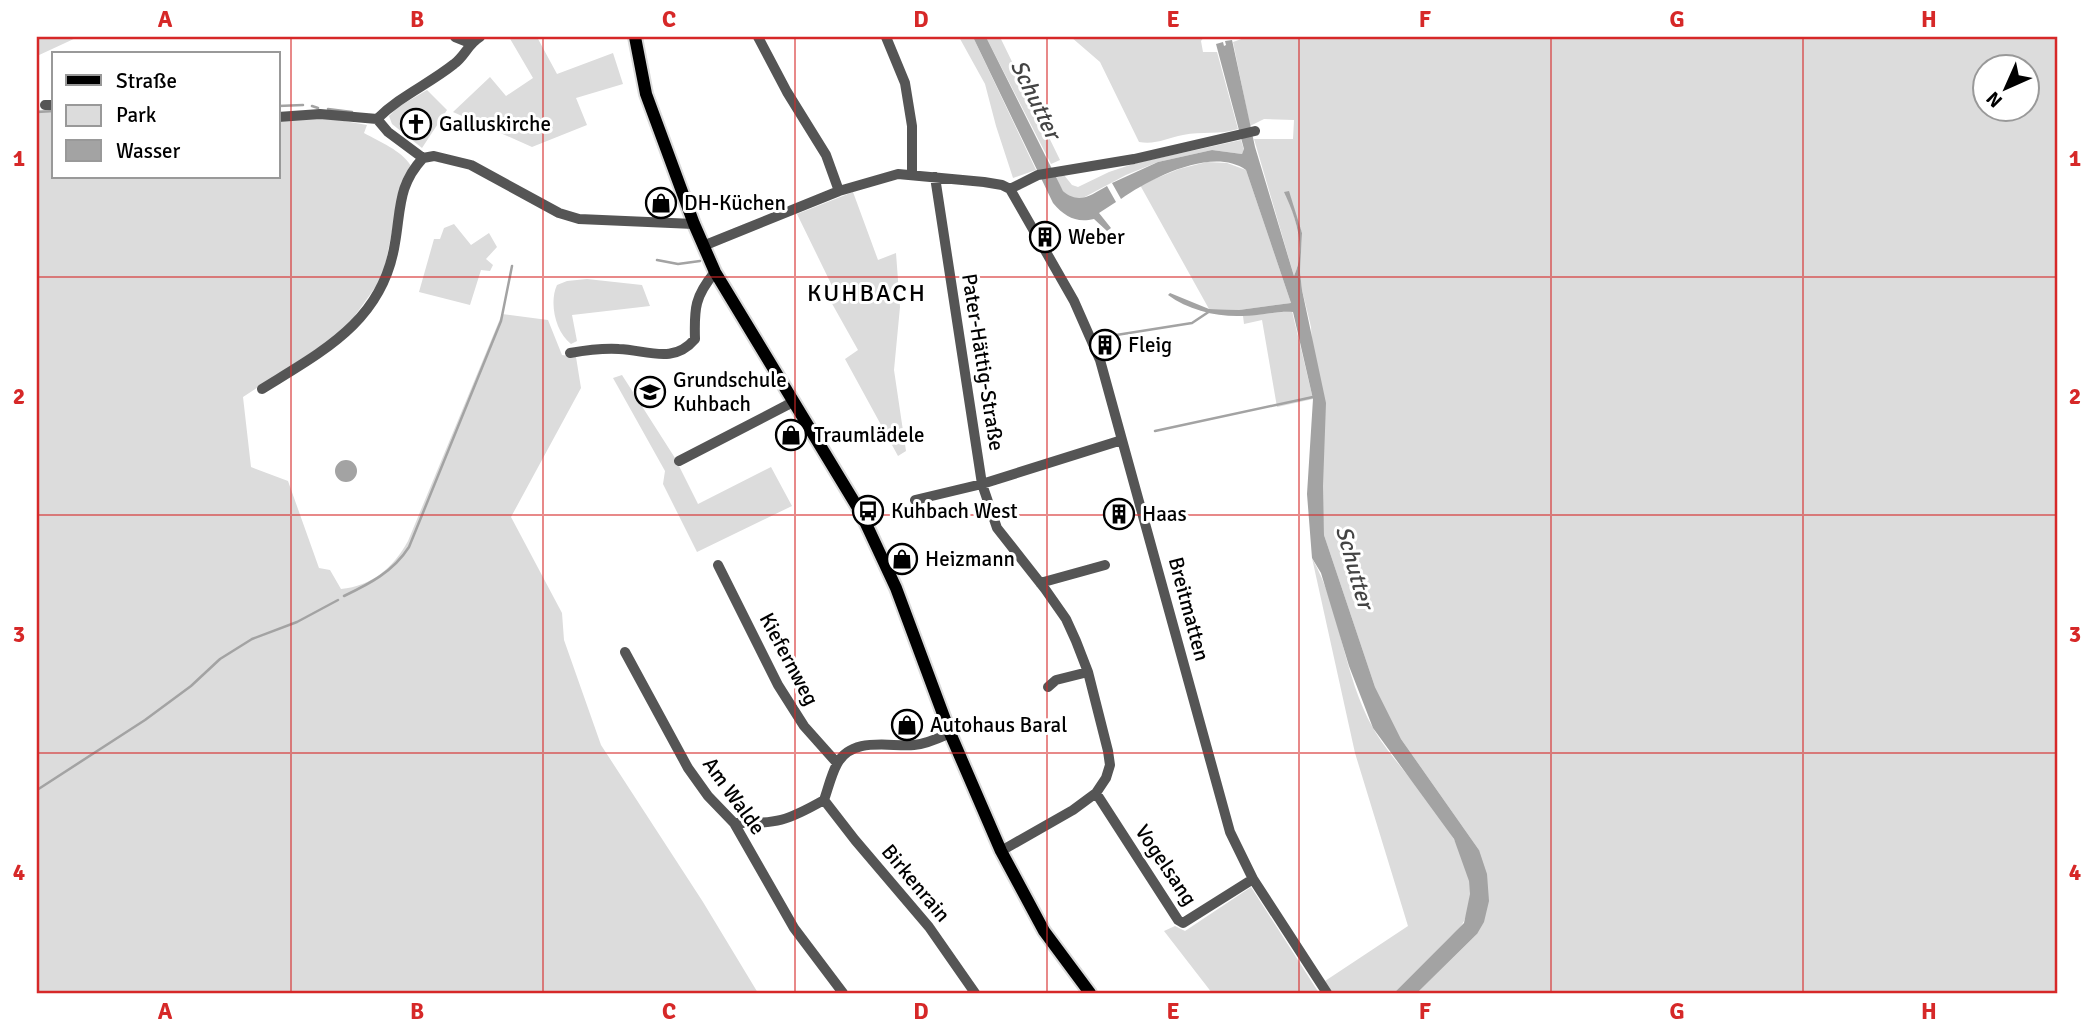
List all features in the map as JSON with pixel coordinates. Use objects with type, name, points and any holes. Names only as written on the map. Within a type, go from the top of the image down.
[{"type":"main road","points":[[635,37],[646,94],[694,224],[715,272],[871,532],[896,588],[950,733],[1001,851],[1044,931],[1090,993]]},
{"type":"street","points":[[456,37],[470,43]]},
{"type":"street","points":[[377,119],[394,102],[457,62],[470,43],[480,37]]},
{"type":"street","points":[[758,37],[787,92],[826,155],[839,191]]},
{"type":"street","points":[[886,37],[905,83],[912,126],[912,173]]},
{"type":"street","points":[[280,117],[320,114],[377,119],[388,132],[423,158],[446,158],[471,165],[559,213],[579,219],[694,224]]},
{"type":"street","points":[[703,246],[839,191],[898,174],[912,173],[993,183],[1010,189],[1038,175],[1134,159],[1255,131]]},
{"type":"street","points":[[262,389],[338,341],[353,327],[381,289],[396,243],[398,208],[406,181],[411,170],[423,158]]},
{"type":"street","name":"Pater-Hättig-Straße","points":[[935,177],[982,484],[997,528],[1066,619],[1088,672],[1110,758],[1107,778],[1096,793]]},
{"type":"street","name":"Breitmatten","points":[[1010,189],[1074,301],[1100,360],[1230,832],[1253,879],[1327,993]]},
{"type":"street","points":[[570,353],[598,348],[672,354],[686,349],[695,339],[694,312],[701,289],[715,272]]},
{"type":"street","points":[[679,461],[793,402]]},
{"type":"street","points":[[915,500],[982,484],[1122,440]]},
{"type":"street","name":"Kiefernweg","points":[[718,565],[778,685],[804,726],[837,762]]},
{"type":"street","points":[[1040,583],[1105,565]]},
{"type":"street","name":"Am Walde","points":[[625,652],[688,768],[708,796],[734,824],[794,929],[843,993]]},
{"type":"street","points":[[1048,687],[1056,680],[1088,672]]},
{"type":"street","points":[[734,824],[765,824],[792,818],[824,800],[837,762],[851,751],[879,743],[927,743],[950,733]]},
{"type":"street","points":[[1001,851],[1073,810],[1096,793]]},
{"type":"street","name":"Vogelsang","points":[[1096,793],[1156,889],[1183,923],[1253,879]]},
{"type":"street","name":"Birkenrain","points":[[824,800],[929,927],[975,993]]},
{"type":"green space","points":[[37,37],[78,37],[37,56]]},
{"type":"green space","points":[[509,37],[537,37],[557,74],[613,53],[623,84],[576,98],[587,125],[532,147],[453,112],[490,77],[506,96],[533,78]]},
{"type":"green space","points":[[959,37],[973,37],[1036,170],[1013,178],[985,84]]},
{"type":"green space","points":[[986,37],[1000,37],[1060,160],[1051,164]]},
{"type":"green space","points":[[1071,37],[1204,37],[1201,41],[1203,52],[1217,52],[1238,129],[1177,136],[1156,142],[1139,142],[1100,62]]},
{"type":"green space","points":[[1247,37],[2057,37],[2057,992],[1417,993],[1477,934],[1479,850],[1401,739],[1375,687],[1324,535],[1311,327],[1300,272],[1302,233],[1288,196],[1297,226],[1299,246],[1298,266],[1294,276],[1254,139],[1293,139],[1294,120],[1264,119],[1250,126],[1233,42]]},
{"type":"green space","points":[[427,90],[447,110],[422,148],[392,124],[389,116],[398,107]]},
{"type":"green space","points":[[52,109],[52,178],[280,178],[280,120],[327,118],[367,125],[364,133],[396,151],[411,166],[402,180],[385,267],[379,282],[344,331],[243,397],[251,467],[288,481],[319,568],[330,570],[341,589],[372,580],[396,559],[408,541],[502,314],[548,320],[562,355],[576,357],[581,388],[511,517],[562,613],[564,640],[601,745],[703,902],[758,993],[37,993],[37,110]]},
{"type":"green space","points":[[1241,140],[1244,150],[1242,154],[1212,150],[1158,162],[1126,175],[1081,199],[1070,197],[1055,178],[1064,175],[1072,185],[1078,187],[1136,163]]},
{"type":"green space","points":[[1207,162],[1227,163],[1246,170],[1291,303],[1239,310],[1209,309],[1140,185],[1179,169]]},
{"type":"green space","points":[[853,192],[878,260],[896,253],[900,307],[894,370],[906,451],[898,456],[845,359],[858,350],[830,300],[837,296],[797,214]]},
{"type":"green space","points":[[454,224],[471,245],[489,233],[497,247],[486,259],[493,265],[490,271],[481,270],[470,305],[419,292],[434,239],[440,239],[444,228]]},
{"type":"green space","points":[[587,279],[642,285],[650,306],[572,315],[577,341],[571,344],[557,325],[555,292],[557,285]]},
{"type":"green space","points":[[1292,311],[1313,399],[1277,407],[1262,320],[1244,324],[1243,316]]},
{"type":"green space","points":[[622,375],[675,458],[698,504],[771,467],[792,506],[697,552],[663,484],[665,471],[613,378]]},
{"type":"green space","points":[[1312,558],[1330,599],[1363,708],[1387,748],[1441,818],[1467,869],[1470,895],[1463,924],[1394,993],[1333,993],[1325,981],[1408,926],[1355,753]]},
{"type":"green space","points":[[1251,887],[1319,993],[1212,993],[1164,931],[1175,926],[1185,931]]},
{"type":"water","points":[[973,37],[986,37],[1063,191],[1080,198],[1107,186],[1116,202],[1099,213],[1111,228],[1107,231],[1094,219],[1071,218],[1053,203]]},
{"type":"water","points":[[1232,40],[1255,147],[1294,276],[1299,254],[1298,232],[1284,192],[1289,191],[1302,233],[1302,290],[1326,403],[1324,535],[1375,687],[1401,739],[1479,850],[1487,874],[1489,901],[1484,922],[1477,934],[1417,993],[1394,993],[1464,923],[1470,894],[1469,881],[1454,839],[1373,728],[1349,666],[1321,573],[1312,558],[1307,494],[1313,399],[1293,312],[1223,315],[1203,312],[1168,295],[1170,293],[1209,309],[1239,310],[1291,303],[1246,170],[1232,164],[1199,163],[1164,175],[1121,199],[1112,183],[1158,162],[1212,150],[1242,154],[1244,149],[1216,44],[1223,42],[1224,46],[1225,41]]},
{"type":"water","points":[[346,460],[354,463],[357,471],[354,479],[346,482],[338,479],[335,471],[338,463]]},
{"type":"waterway","points":[[280,106],[303,105]]},
{"type":"waterway","points":[[312,106],[318,108]]},
{"type":"waterway","points":[[328,109],[352,112]]},
{"type":"waterway","points":[[37,112],[52,111]]},
{"type":"waterway","points":[[657,260],[678,264],[700,261]]},
{"type":"waterway","points":[[344,596],[371,582],[396,564],[409,547],[501,321],[512,266]]},
{"type":"waterway","points":[[1110,336],[1192,323],[1210,311]]},
{"type":"waterway","points":[[1155,431],[1313,397]]},
{"type":"waterway","points":[[37,790],[145,720],[191,686],[220,659],[252,639],[297,622],[338,600]]},
{"type":"place","name":"Galluskirche","points":[[416,124]]},
{"type":"place","name":"DH-Küchen","points":[[661,203]]},
{"type":"place","name":"Weber","points":[[1045,237]]},
{"type":"place","name":"Fleig","points":[[1105,345]]},
{"type":"place","name":"Grundschule Kuhbach","points":[[650,392]]},
{"type":"place","name":"Traumlädele","points":[[791,435]]},
{"type":"place","name":"Kuhbach West","points":[[868,511]]},
{"type":"place","name":"Haas","points":[[1119,514]]},
{"type":"place","name":"Heizmann","points":[[902,559]]},
{"type":"place","name":"Autohaus Baral","points":[[907,725]]},
{"type":"district","name":"KUHBACH","points":[[867,293]]},
{"type":"water label","name":"Schutter","points":[[1036,99]]},
{"type":"water label","name":"Schutter","points":[[1355,567]]}]
